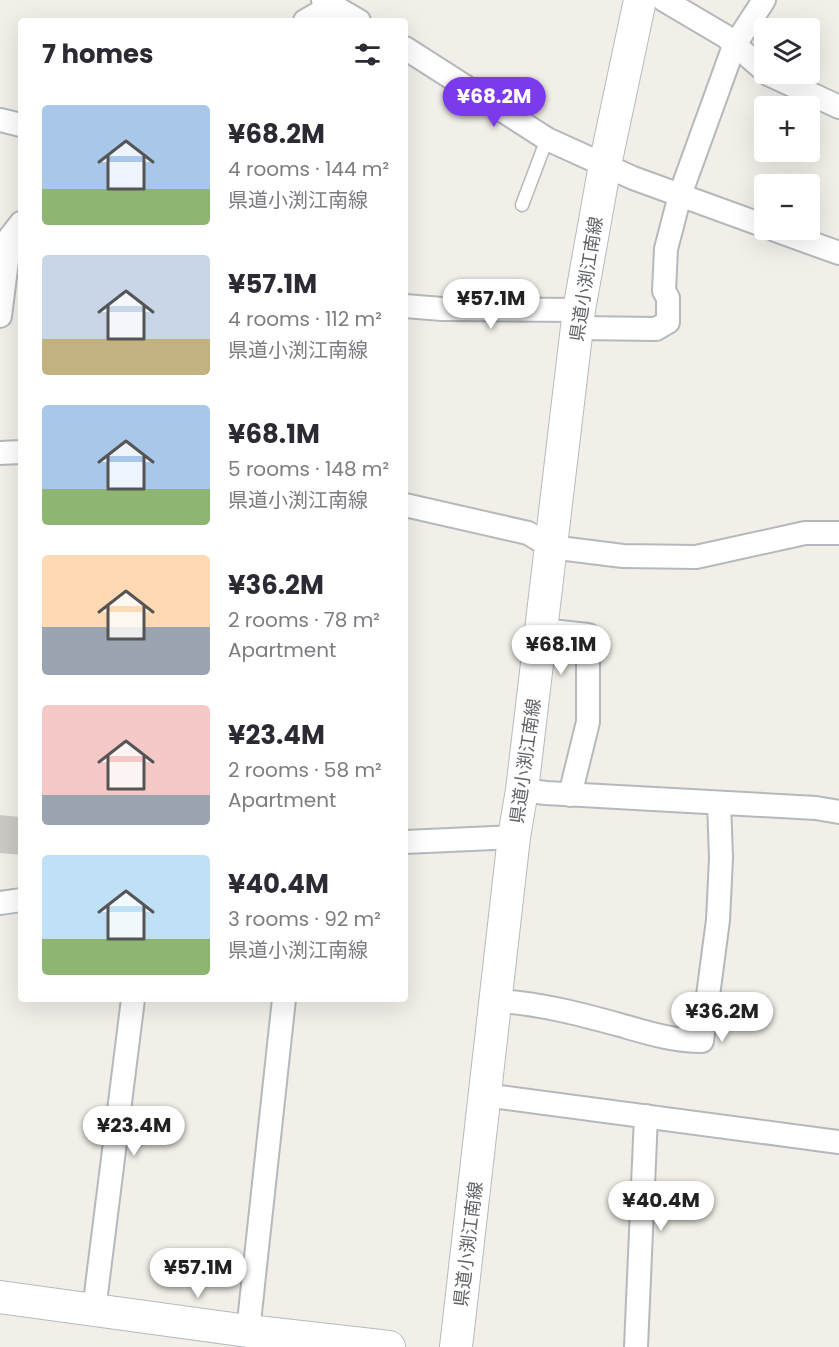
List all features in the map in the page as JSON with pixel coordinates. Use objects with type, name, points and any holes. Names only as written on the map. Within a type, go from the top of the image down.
[{"type":"main road","name":"県道小渕江南線","points":[[456,1347],[514,837],[542,630],[578,319],[605,165],[640,0]]},
{"type":"main road","points":[[0,1297],[248,1331],[390,1347]]},
{"type":"street","points":[[664,0],[725,36],[754,62]]},
{"type":"street","points":[[408,306],[578,319],[656,329],[668,322],[668,298],[664,291],[666,249],[680,195],[734,46],[764,0]]},
{"type":"street","points":[[309,18],[327,3],[359,13]]},
{"type":"street","points":[[408,50],[547,139],[605,165],[754,222]]},
{"type":"street","points":[[791,84],[839,107]]},
{"type":"street","points":[[0,120],[18,124]]},
{"type":"street","points":[[0,316],[10,237],[18,227]]},
{"type":"street","points":[[803,240],[839,253]]},
{"type":"street","points":[[0,453],[18,452]]},
{"type":"street","points":[[408,506],[528,533],[551,547],[624,556],[696,557],[805,532],[839,532]]},
{"type":"street","points":[[542,630],[588,635],[588,722],[570,795]]},
{"type":"street","points":[[522,790],[570,795],[816,808],[839,812]]},
{"type":"street","points":[[496,1001],[534,1004],[596,1018],[676,1041],[702,1041],[718,920],[721,858],[720,803]]},
{"type":"street","points":[[408,842],[514,837]]},
{"type":"street","points":[[0,903],[18,900]]},
{"type":"street","points":[[94,1310],[133,1002]]},
{"type":"street","points":[[248,1331],[284,1002]]},
{"type":"street","points":[[485,1095],[839,1142]]},
{"type":"street","points":[[636,1347],[646,1116]]},
{"type":"lane","points":[[522,205],[547,139]]},
{"type":"building","points":[[0,815],[18,817],[18,855],[0,853]]}]
